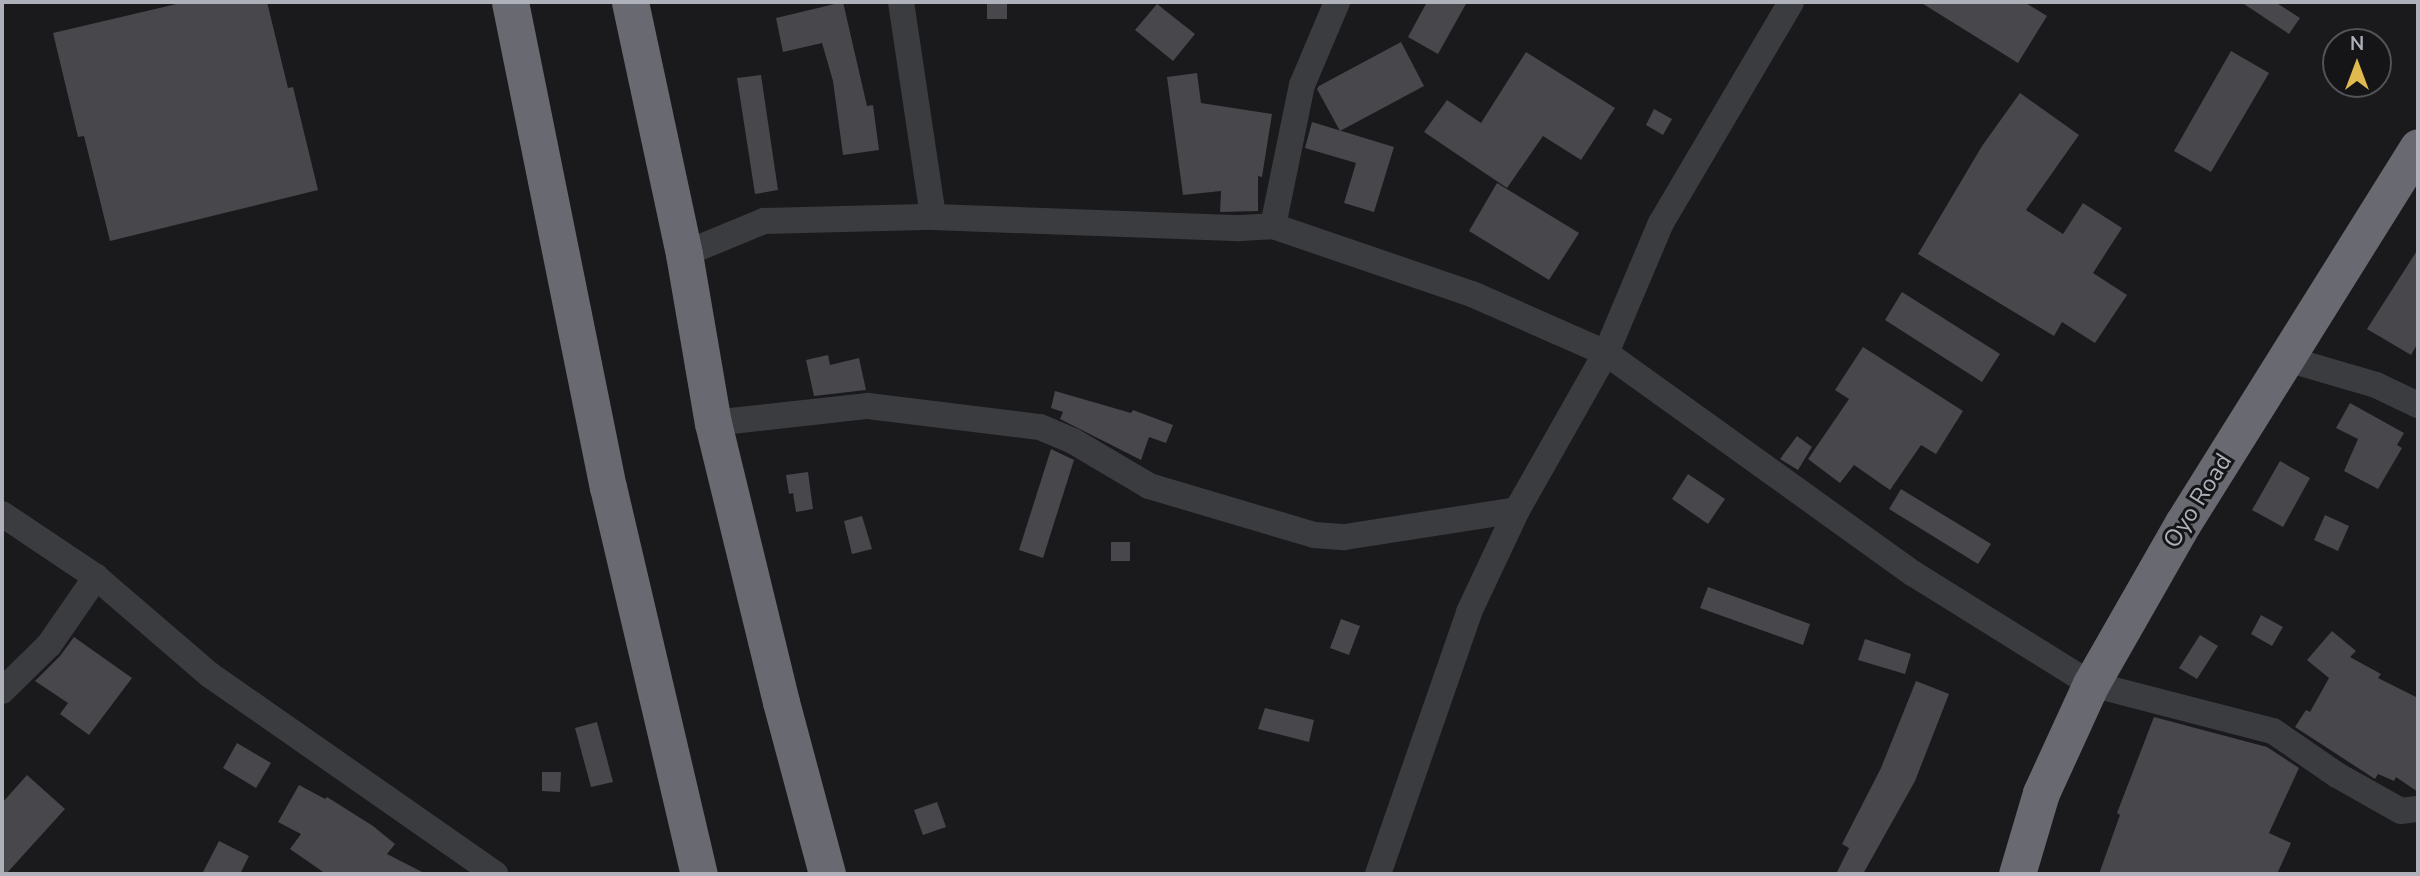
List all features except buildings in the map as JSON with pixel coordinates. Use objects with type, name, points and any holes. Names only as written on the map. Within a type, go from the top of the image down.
[{"type":"highway","points":[[510,2],[608,487],[699,874]]},
{"type":"highway","points":[[630,2],[684,254],[713,423],[781,702],[827,874]]},
{"type":"highway","name":"Oyo Road","points":[[2017,874],[2041,793],[2091,684],[2183,523],[2418,147]]},
{"type":"street","points":[[901,2],[933,217]]},
{"type":"street","points":[[1273,226],[1302,85],[1337,2]]},
{"type":"street","points":[[1378,874],[1469,612],[1517,510],[1606,353],[1661,223],[1791,2]]},
{"type":"street","points":[[684,254],[764,221],[933,217],[1240,228],[1273,226],[1472,294],[1606,353],[1914,574],[2091,684],[2273,731],[2337,775],[2401,811],[2418,810]]},
{"type":"street","points":[[2287,359],[2376,385],[2418,405]]},
{"type":"street","points":[[713,423],[868,406],[1040,427],[1073,441],[1149,486],[1314,535],[1345,537],[1517,510]]},
{"type":"street","points":[[2,514],[96,578],[210,675],[495,874]]},
{"type":"street","points":[[2,691],[49,645],[96,578]]}]
